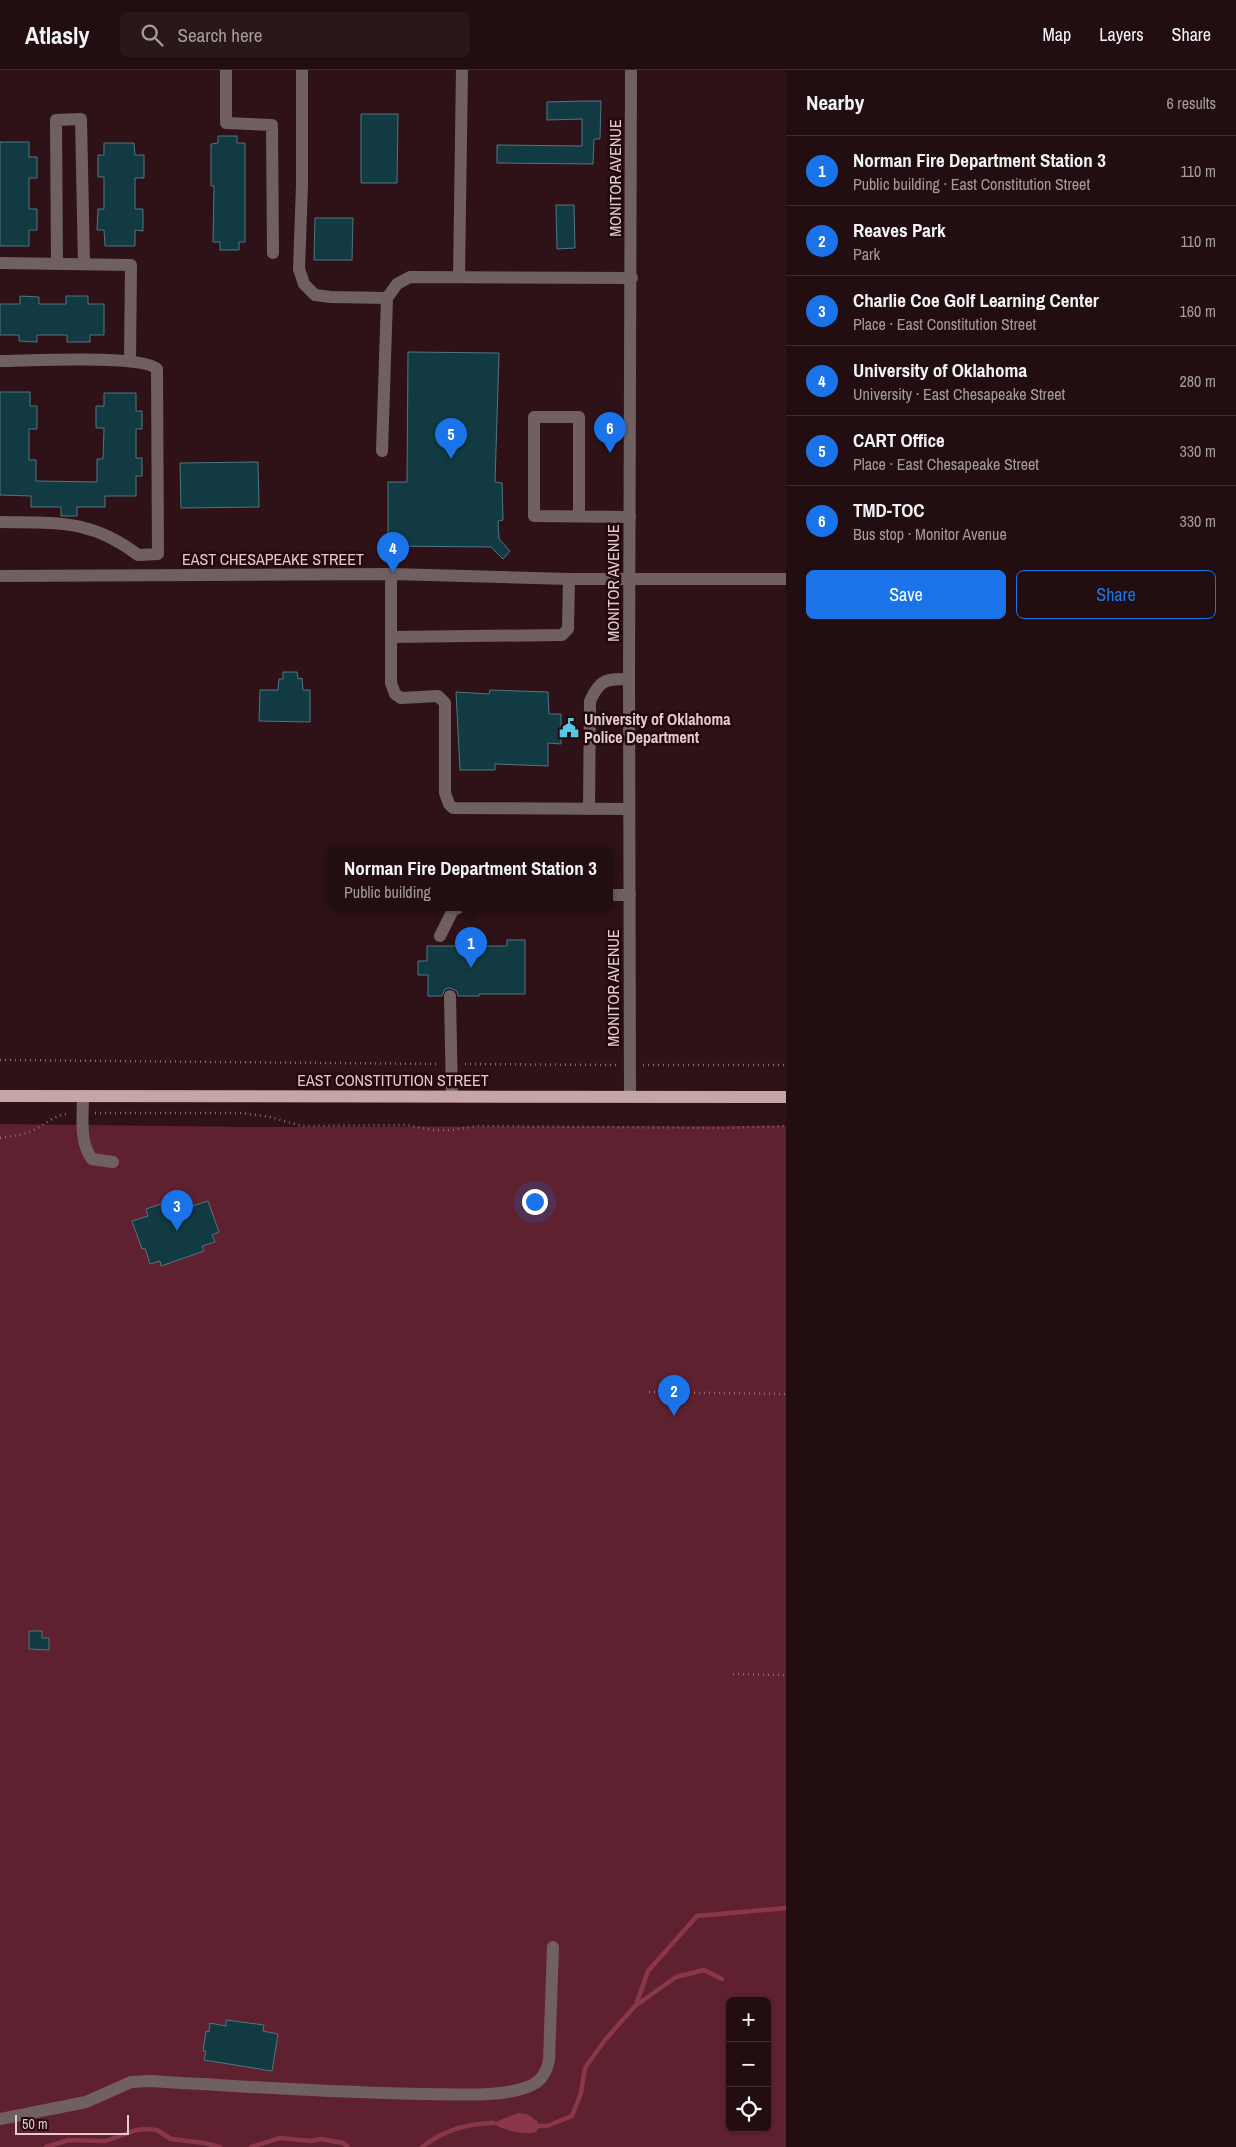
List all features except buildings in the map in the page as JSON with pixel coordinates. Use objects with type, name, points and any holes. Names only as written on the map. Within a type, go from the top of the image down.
[{"type":"main road","name":"EAST CONSTITUTION STREET","points":[[0,1096],[786,1097]]},
{"type":"street","points":[[226,70],[226,123],[272,125],[273,253]]},
{"type":"street","points":[[302,70],[302,185],[299,269],[304,284],[315,295],[387,298]]},
{"type":"street","points":[[459,277],[462,70]]},
{"type":"street","name":"MONITOR AVENUE","points":[[630,1096],[631,70]]},
{"type":"street","points":[[57,264],[56,120],[80,119],[84,264]]},
{"type":"street","points":[[0,263],[131,265],[130,360]]},
{"type":"street","points":[[382,451],[387,298],[397,284],[410,277],[632,278]]},
{"type":"street","points":[[0,361],[130,360],[154,366],[157,369],[158,554],[138,555],[120,541],[84,526],[57,523],[0,522]]},
{"type":"street","points":[[579,516],[579,417],[534,416],[534,516],[630,517]]},
{"type":"street","points":[[149,554],[149,576]]},
{"type":"street","points":[[391,574],[391,683],[395,694],[402,698],[438,696],[445,703],[445,793],[449,804],[453,808],[629,809]]},
{"type":"street","name":"EAST CHESAPEAKE STREET","points":[[0,576],[391,574],[570,579],[786,579]]},
{"type":"street","points":[[391,637],[562,635],[568,629],[570,579]]},
{"type":"street","points":[[589,809],[590,701],[596,687],[608,679],[629,679]]},
{"type":"street","points":[[613,896],[630,895]]},
{"type":"street","points":[[440,936],[453,911]]},
{"type":"street","points":[[450,996],[452,1096]]},
{"type":"street","points":[[83,1096],[84,1144],[87,1152],[92,1159],[113,1162]]},
{"type":"street","points":[[0,2119],[86,2102],[131,2082],[149,2081],[314,2091],[406,2094],[500,2092],[531,2086],[543,2077],[549,2060],[553,1947]]},
{"type":"path","points":[[0,1060],[786,1065]]},
{"type":"path","points":[[0,1138],[22,1135],[63,1114],[83,1113],[242,1114],[270,1117],[302,1126],[407,1125],[433,1130],[452,1130],[477,1126],[723,1128],[786,1126]]},
{"type":"path","points":[[649,1392],[786,1394]]},
{"type":"path","points":[[733,1674],[786,1675]]},
{"type":"shaded area","points":[[0,1124],[255,1127],[786,1126],[786,2147],[0,2147]]},
{"type":"shaded area","points":[[518,2113],[527,2114],[537,2121],[539,2128],[536,2132],[514,2132],[493,2123]]},
{"type":"waterway","points":[[636,2005],[648,1971],[697,1916],[786,1908]]},
{"type":"waterway","points":[[539,2126],[547,2126],[572,2116],[581,2093],[585,2068],[605,2040],[635,2006],[676,1977],[704,1970],[722,1979]]},
{"type":"waterway","points":[[422,2147],[447,2132],[474,2125],[493,2123]]},
{"type":"waterway","points":[[46,2147],[69,2140],[106,2141],[136,2130],[146,2129],[157,2130],[171,2139],[220,2147]]},
{"type":"waterway","points":[[251,2147],[280,2138],[311,2141],[321,2139],[343,2143],[348,2147]]},
{"type":"place","name":"TMD-TOC","points":[[610,453]]},
{"type":"place","name":"CART Office","points":[[451,459]]},
{"type":"place","name":"University of Oklahoma","points":[[393,573]]},
{"type":"place","name":"University of Oklahoma Police Department","points":[[569,728]]},
{"type":"place","name":"Norman Fire Department Station 3","points":[[471,968]]},
{"type":"place","name":"Charlie Coe Golf Learning Center","points":[[177,1231]]},
{"type":"place","name":"Reaves Park","points":[[674,1416]]}]
